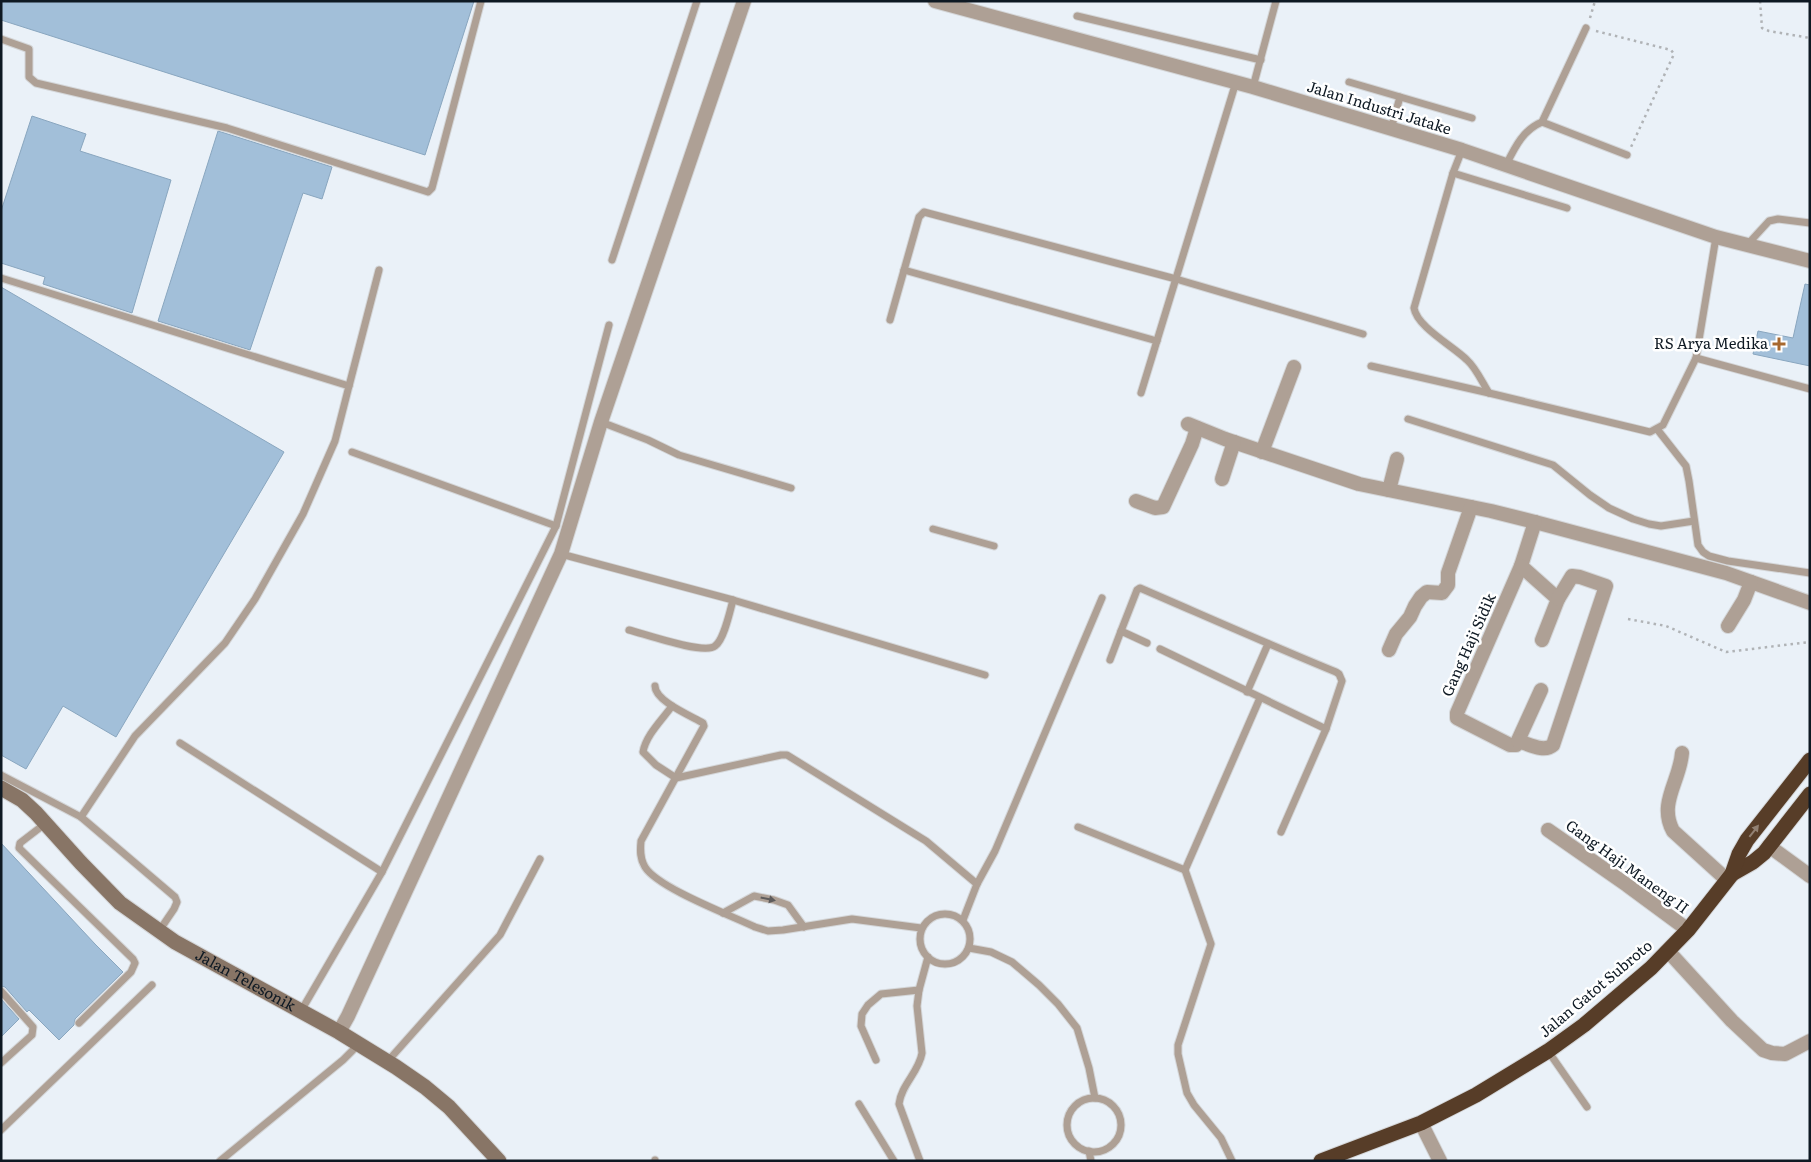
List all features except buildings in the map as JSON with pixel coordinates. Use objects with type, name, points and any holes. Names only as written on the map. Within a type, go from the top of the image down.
[{"type":"highway","name":"Jalan Gatot Subroto","points":[[1324,1160],[1421,1123],[1476,1095],[1548,1051],[1584,1025],[1651,968],[1688,930],[1730,877],[1747,840],[1810,760]]},
{"type":"highway","name":"Jalan Gatot Subroto","points":[[1730,877],[1753,862],[1769,846],[1810,794]]},
{"type":"street","points":[[339,1032],[561,554],[601,422],[744,1]]},
{"type":"street","name":"Jalan Industri Jatake","points":[[935,1],[1253,87],[1462,150],[1716,237],[1810,261]]},
{"type":"street","points":[[1262,452],[1294,367]]},
{"type":"street","points":[[1136,501],[1154,508],[1163,507],[1192,444],[1192,426],[1262,452],[1359,484],[1535,522],[1726,573],[1810,603]]},
{"type":"street","points":[[1222,480],[1234,442]]},
{"type":"street","points":[[1389,490],[1397,459]]},
{"type":"street","points":[[1389,650],[1396,634],[1410,617],[1414,606],[1421,597],[1427,592],[1442,593],[1448,585],[1448,573],[1471,507]]},
{"type":"street","name":"Gang Haji Sidik","points":[[1518,741],[1516,745],[1510,745],[1459,721],[1456,716],[1521,566],[1535,522]]},
{"type":"street","points":[[1521,566],[1558,599]]},
{"type":"street","points":[[1541,690],[1518,741],[1547,749],[1553,744],[1606,586],[1572,576],[1558,599],[1542,640]]},
{"type":"street","points":[[1728,626],[1744,600],[1751,582]]},
{"type":"street","points":[[1682,753],[1681,765],[1667,805],[1668,821],[1673,831],[1730,877]]},
{"type":"street","name":"Jalan Telesonik","points":[[1,788],[22,800],[46,823],[120,903],[201,958],[339,1032],[426,1087],[450,1108],[499,1161]]},
{"type":"street","name":"Gang Haji Maneng II","points":[[1548,830],[1688,930]]},
{"type":"street","points":[[1769,846],[1810,876]]},
{"type":"street","points":[[1668,951],[1726,1014],[1763,1050],[1772,1054],[1785,1054],[1810,1041],[1810,1036]]},
{"type":"street","points":[[1421,1123],[1440,1161]]},
{"type":"lane","points":[[1,39],[29,49],[28,75],[36,83],[226,128],[428,192],[432,188],[481,1]]},
{"type":"lane","points":[[612,260],[697,1]]},
{"type":"lane","points":[[1253,87],[1276,1]]},
{"type":"lane","points":[[1078,16],[1261,60]]},
{"type":"lane","points":[[1506,165],[1516,145],[1528,130],[1542,122],[1586,28]]},
{"type":"lane","points":[[1141,393],[1236,82]]},
{"type":"lane","points":[[1349,82],[1472,118]]},
{"type":"lane","points":[[1391,129],[1400,97]]},
{"type":"lane","points":[[1542,122],[1627,155]]},
{"type":"lane","points":[[1462,150],[1453,172],[1415,312],[1422,323],[1469,361],[1489,393]]},
{"type":"lane","points":[[1453,172],[1568,208]]},
{"type":"lane","points":[[890,320],[919,217],[924,212],[1176,279],[1363,334]]},
{"type":"lane","points":[[1747,245],[1769,221],[1778,219],[1810,223]]},
{"type":"lane","points":[[1371,366],[1650,432],[1663,424],[1696,358],[1716,237]]},
{"type":"lane","points":[[81,817],[135,736],[225,643],[255,599],[303,514],[336,441],[379,270]]},
{"type":"lane","points":[[904,270],[1157,341]]},
{"type":"lane","points":[[1,278],[350,386]]},
{"type":"lane","points":[[301,1011],[382,872],[556,526],[608,325]]},
{"type":"lane","points":[[1696,358],[1810,389]]},
{"type":"lane","points":[[1408,419],[1553,465],[1590,496],[1609,508],[1633,519],[1661,526],[1694,521]]},
{"type":"lane","points":[[601,422],[648,440],[679,455],[791,488]]},
{"type":"lane","points":[[1657,429],[1686,466],[1698,545],[1703,552],[1709,556],[1728,561],[1810,573]]},
{"type":"lane","points":[[352,452],[556,526]]},
{"type":"lane","points":[[933,529],[994,546]]},
{"type":"lane","points":[[561,554],[733,600],[985,674]]},
{"type":"lane","points":[[1110,660],[1137,590],[1140,588],[1339,674],[1342,681],[1326,729],[1281,832]]},
{"type":"lane","points":[[963,920],[977,884],[995,851],[1102,598]]},
{"type":"lane","points":[[630,630],[676,644],[711,649],[721,639],[733,600]]},
{"type":"lane","points":[[1121,631],[1147,643]]},
{"type":"lane","points":[[1248,692],[1268,644]]},
{"type":"lane","points":[[1160,649],[1326,729]]},
{"type":"lane","points":[[655,686],[657,694],[672,706],[704,724],[642,841],[640,854],[644,866],[649,873],[664,885],[755,927],[768,931],[852,919],[921,928]]},
{"type":"lane","points":[[1232,1161],[1221,1138],[1194,1105],[1187,1093],[1178,1054],[1178,1045],[1211,944],[1185,870],[1260,698]]},
{"type":"lane","points":[[672,706],[652,733],[644,746],[643,752],[656,765],[676,778],[781,754],[788,755],[926,841],[977,884]]},
{"type":"lane","points":[[180,743],[382,872]]},
{"type":"lane","points":[[1,775],[81,817],[175,897],[177,902],[174,909],[159,931]]},
{"type":"lane","points":[[46,823],[20,843],[19,848],[135,963],[131,972],[79,1023]]},
{"type":"lane","points":[[1078,827],[1185,870]]},
{"type":"lane","points":[[387,1062],[500,935],[540,859]]},
{"type":"lane","points":[[724,912],[754,896],[788,905],[804,927]]},
{"type":"lane","points":[[948,913],[963,920],[968,928],[971,938],[969,948],[955,962],[946,964],[936,962],[928,957],[922,949],[919,939],[921,928],[932,916],[948,913]]},
{"type":"lane","points":[[969,948],[991,952],[1012,962],[1058,1004],[1077,1028],[1089,1068],[1095,1098]]},
{"type":"lane","points":[[920,1161],[899,1104],[901,1094],[921,1060],[922,1053],[917,1006],[919,990],[928,957]]},
{"type":"lane","points":[[1,1130],[152,985]]},
{"type":"lane","points":[[876,1060],[860,1026],[862,1014],[868,1005],[881,994],[919,990]]},
{"type":"lane","points":[[1,991],[33,1027],[32,1034],[1,1063]]},
{"type":"lane","points":[[220,1161],[343,1060],[358,1045]]},
{"type":"lane","points":[[1548,1051],[1587,1107]]},
{"type":"lane","points":[[1095,1098],[1109,1102],[1118,1113],[1121,1128],[1116,1141],[1110,1146],[1104,1150],[1089,1151],[1077,1146],[1069,1135],[1067,1122],[1072,1109],[1082,1100],[1095,1098]]},
{"type":"lane","points":[[859,1104],[894,1161]]},
{"type":"lane","points":[[1089,1151],[1091,1161]]},
{"type":"path","points":[[1595,1],[1586,28],[1671,50],[1674,54],[1627,155]]},
{"type":"path","points":[[1760,1],[1762,28],[1810,38]]},
{"type":"path","points":[[1628,618],[1666,626],[1726,652],[1810,642]]},
{"type":"shaded area","points":[[1,1],[1810,1],[1810,1161],[1,1161]]},
{"type":"place","name":"RS Arya Medika","points":[[1779,344]]}]
